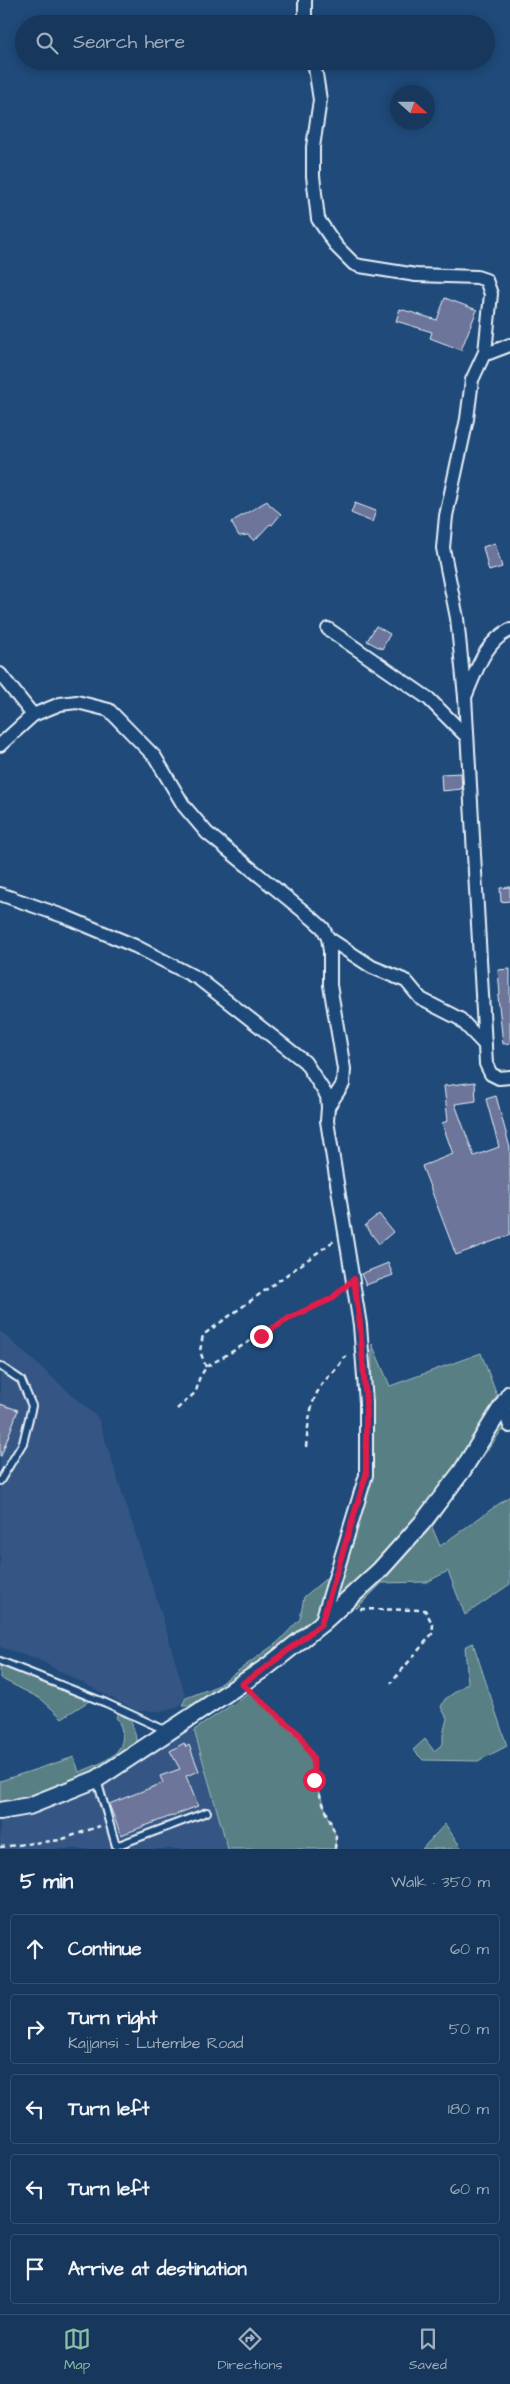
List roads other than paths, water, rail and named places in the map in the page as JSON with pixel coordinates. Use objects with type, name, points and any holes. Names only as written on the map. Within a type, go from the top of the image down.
[{"type":"street","points":[[305,0],[306,15]]},
{"type":"street","points":[[315,70],[320,100],[313,147],[313,176],[318,219],[327,234],[354,264],[416,275],[477,277],[486,280],[491,294],[485,352],[472,380],[468,420],[444,529],[443,548],[457,618],[465,697],[486,1064],[491,1074],[499,1078],[510,1077]]},
{"type":"street","points":[[485,352],[489,353],[510,345]]},
{"type":"street","points":[[328,629],[429,699],[467,736]]},
{"type":"street","points":[[465,697],[487,648],[503,633],[510,630]]},
{"type":"street","points":[[0,674],[33,715]]},
{"type":"street","points":[[0,745],[33,715],[60,704],[77,702],[109,710],[155,757],[184,806],[207,833],[323,928],[328,938],[330,985],[344,1068],[343,1084],[328,1107]]},
{"type":"street","points":[[0,894],[66,917],[135,946],[199,978],[305,1062],[327,1096],[327,1121],[354,1279],[362,1349],[366,1403],[366,1475],[321,1624]]},
{"type":"street","points":[[328,938],[372,967],[406,981],[421,999],[460,1018],[486,1045]]},
{"type":"street","points":[[0,1811],[29,1806],[97,1779],[242,1684],[321,1624],[379,1571],[422,1523],[462,1471],[506,1399]]},
{"type":"street","points":[[506,1399],[510,1426]]},
{"type":"lane","points":[[0,1366],[21,1380],[32,1406],[23,1443],[0,1480]]},
{"type":"lane","points":[[0,1661],[106,1703],[168,1732]]},
{"type":"lane","points":[[97,1779],[116,1846],[207,1812]]}]
